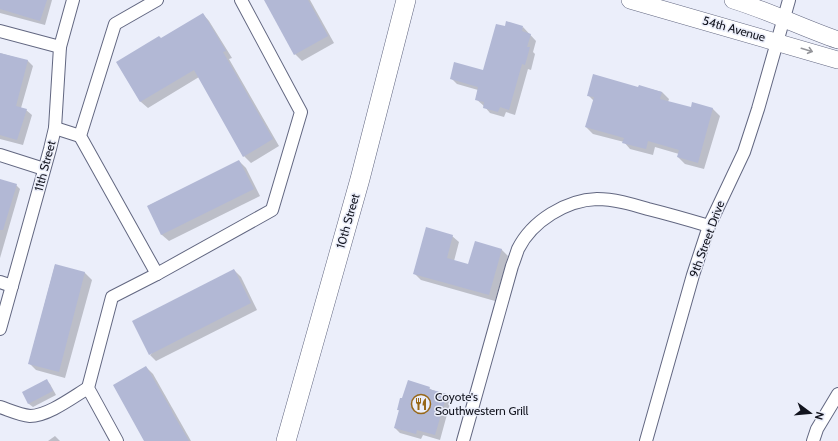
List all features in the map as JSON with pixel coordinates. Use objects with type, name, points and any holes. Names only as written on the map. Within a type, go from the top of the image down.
[{"type":"main road","name":"10th Street","points":[[286,441],[360,179],[406,0]]},
{"type":"street","name":"11th Street","points":[[0,329],[55,128],[60,47],[73,0]]},
{"type":"street","points":[[80,136],[115,24],[158,0]]},
{"type":"street","points":[[117,441],[88,388],[112,296],[157,274],[272,210],[301,112],[241,0]]},
{"type":"street","name":"54th Avenue","points":[[630,0],[777,41],[838,60]]},
{"type":"street","name":"54th Avenue","points":[[733,0],[838,40]]},
{"type":"street","name":"9th Street Drive","points":[[646,441],[693,275],[709,226],[744,152],[758,109],[789,0]]},
{"type":"street","points":[[0,31],[60,47]]},
{"type":"street","points":[[55,128],[80,136],[157,274]]},
{"type":"street","points":[[0,155],[44,169]]},
{"type":"street","points":[[463,441],[518,249],[526,236],[545,218],[577,202],[597,199],[617,200],[709,226]]},
{"type":"street","points":[[0,282],[12,286]]},
{"type":"street","points":[[0,408],[28,416],[38,415],[47,412],[88,388]]},
{"type":"street","points":[[813,441],[817,429],[838,394]]},
{"type":"building","points":[[0,0],[47,0],[40,21],[0,9]]},
{"type":"building","points":[[264,0],[308,0],[328,36],[294,55]]},
{"type":"building","points":[[203,13],[226,51],[223,52],[273,139],[243,157],[194,70],[140,102],[116,62],[159,36],[161,38]]},
{"type":"building","points":[[506,21],[523,26],[522,31],[531,34],[527,47],[530,47],[525,65],[522,64],[509,110],[500,107],[498,112],[483,108],[484,102],[475,100],[478,87],[450,79],[454,62],[483,70],[496,24],[505,26]]},
{"type":"building","points":[[0,53],[28,60],[16,106],[27,109],[17,140],[0,135]]},
{"type":"building","points":[[593,74],[638,87],[639,85],[662,92],[660,99],[691,107],[692,102],[713,108],[698,163],[677,157],[679,150],[648,141],[646,149],[622,143],[624,138],[585,127],[594,97],[587,96]]},
{"type":"building","points":[[239,160],[254,189],[161,235],[147,206]]},
{"type":"building","points":[[0,179],[17,184],[3,230],[0,230]]},
{"type":"building","points":[[426,227],[453,235],[447,258],[468,264],[475,241],[502,249],[489,295],[413,274]]},
{"type":"building","points":[[55,264],[85,272],[59,372],[28,364]]},
{"type":"building","points":[[234,269],[251,303],[149,355],[132,321]]},
{"type":"building","points":[[146,366],[189,441],[144,441],[113,385]]},
{"type":"building","points":[[47,379],[53,391],[28,404],[22,392]]},
{"type":"building","name":"Coyote's Southwestern Grill","points":[[408,380],[430,387],[429,389],[447,394],[435,435],[417,430],[416,434],[394,428],[399,410],[397,410],[400,398],[402,398]]},
{"type":"place","name":"Coyote's Southwestern Grill","points":[[421,404]]}]
